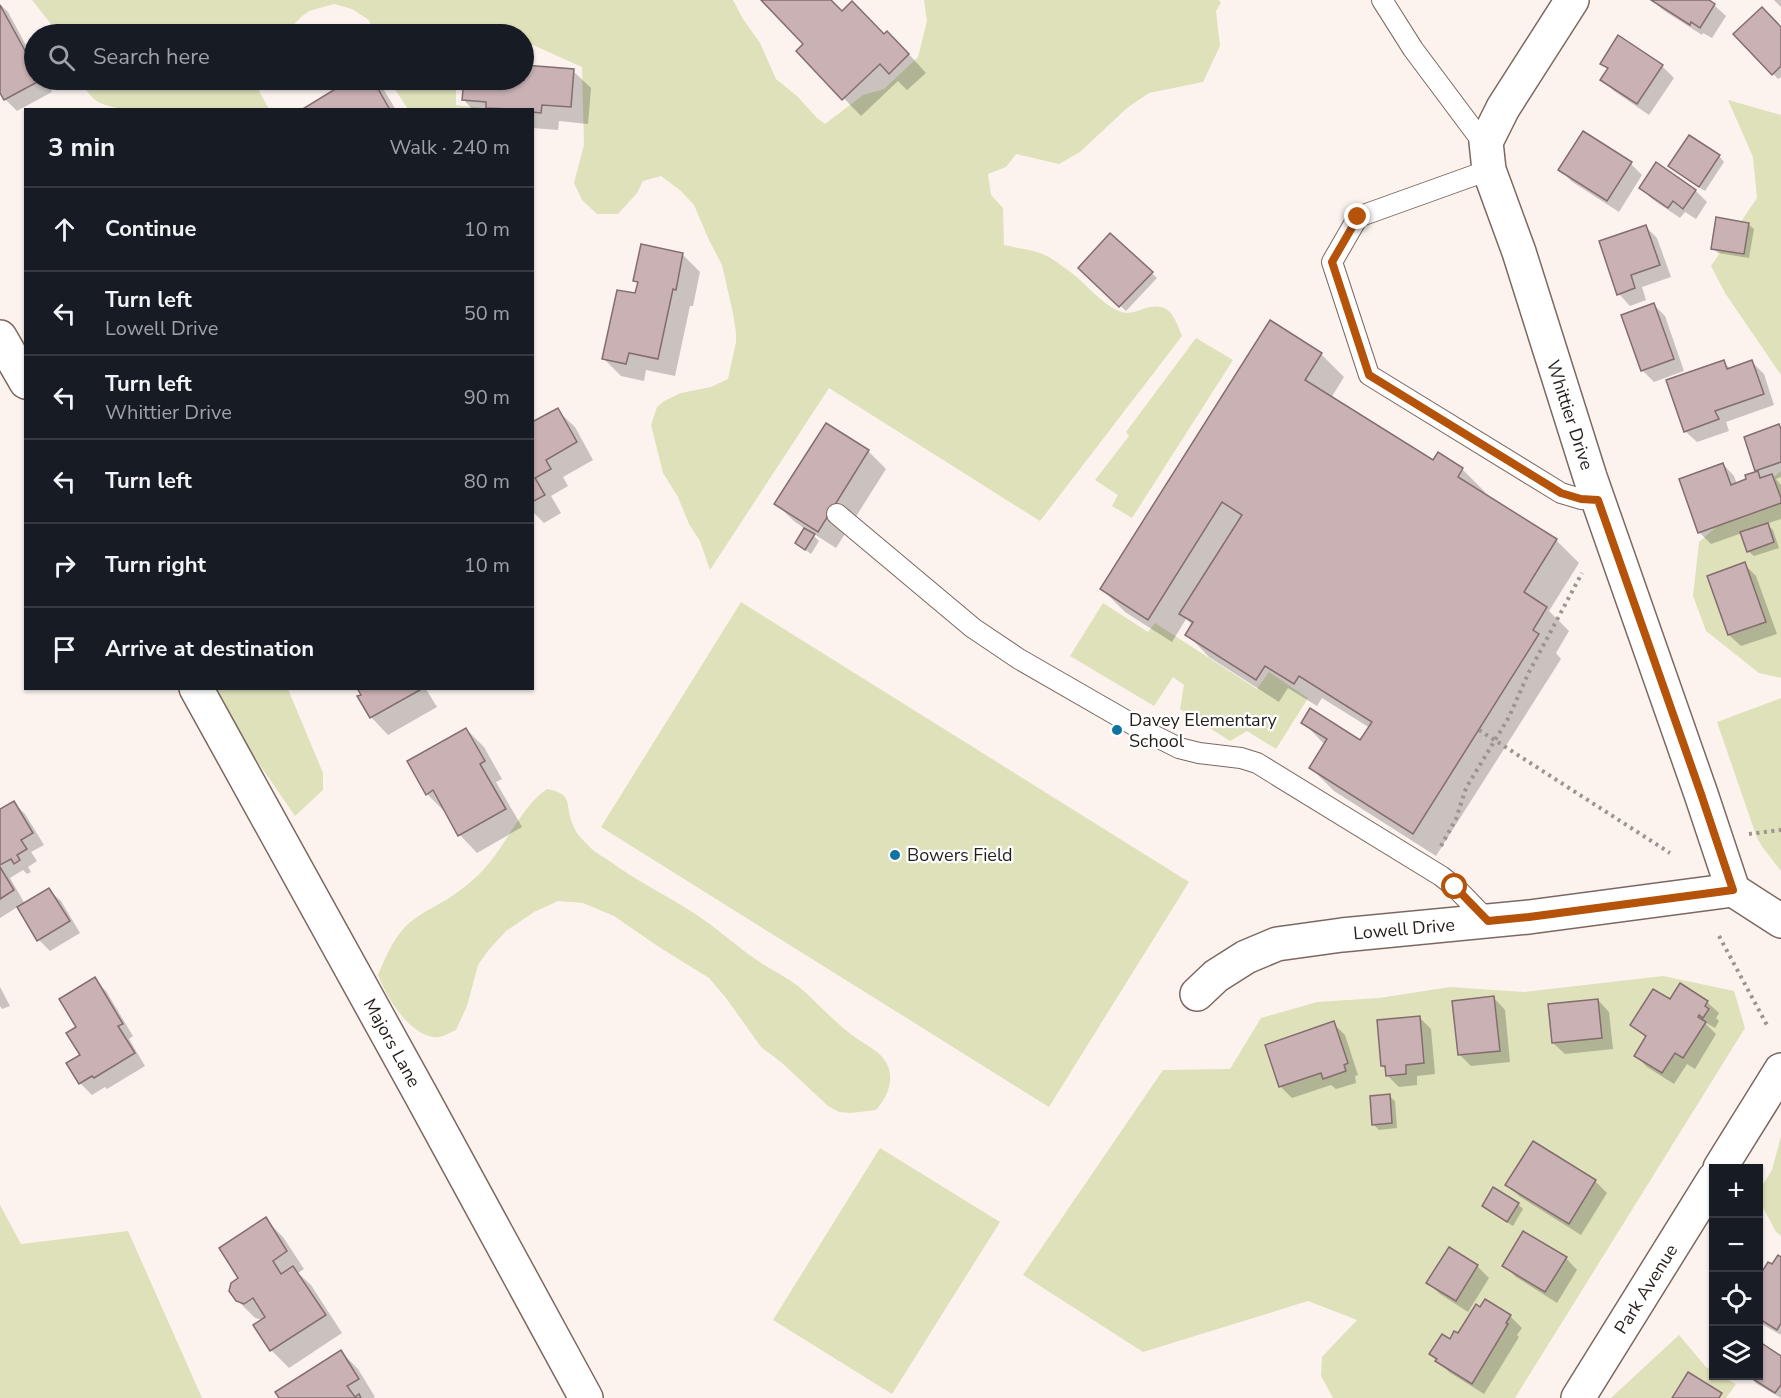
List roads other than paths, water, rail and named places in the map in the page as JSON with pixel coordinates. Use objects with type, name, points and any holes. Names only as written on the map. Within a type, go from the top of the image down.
[{"type":"street","points":[[1488,159],[1486,142],[1503,108],[1572,0]]},
{"type":"street","name":"Whittier Drive","points":[[1488,159],[1598,500],[1733,890]]},
{"type":"street","points":[[0,337],[24,379]]},
{"type":"street","name":"Majors Lane","points":[[197,690],[422,1095],[586,1398]]},
{"type":"street","points":[[1733,890],[1781,921]]},
{"type":"street","name":"Lowell Drive","points":[[1197,994],[1216,976],[1246,957],[1277,944],[1342,935],[1529,917],[1733,890]]},
{"type":"street","points":[[1722,1164],[1781,1070]]},
{"type":"street","name":"Park Avenue","points":[[1578,1398],[1709,1185]]},
{"type":"lane","points":[[1382,0],[1488,159],[1358,217],[1332,262],[1369,375],[1561,493],[1581,499],[1598,500]]},
{"type":"lane","points":[[837,514],[973,628],[1019,659],[1139,728],[1179,748],[1241,758],[1257,763],[1441,876],[1488,921]]},
{"type":"place","name":"Davey Elementary School","points":[[1117,730]]},
{"type":"place","name":"Bowers Field","points":[[895,855]]}]
